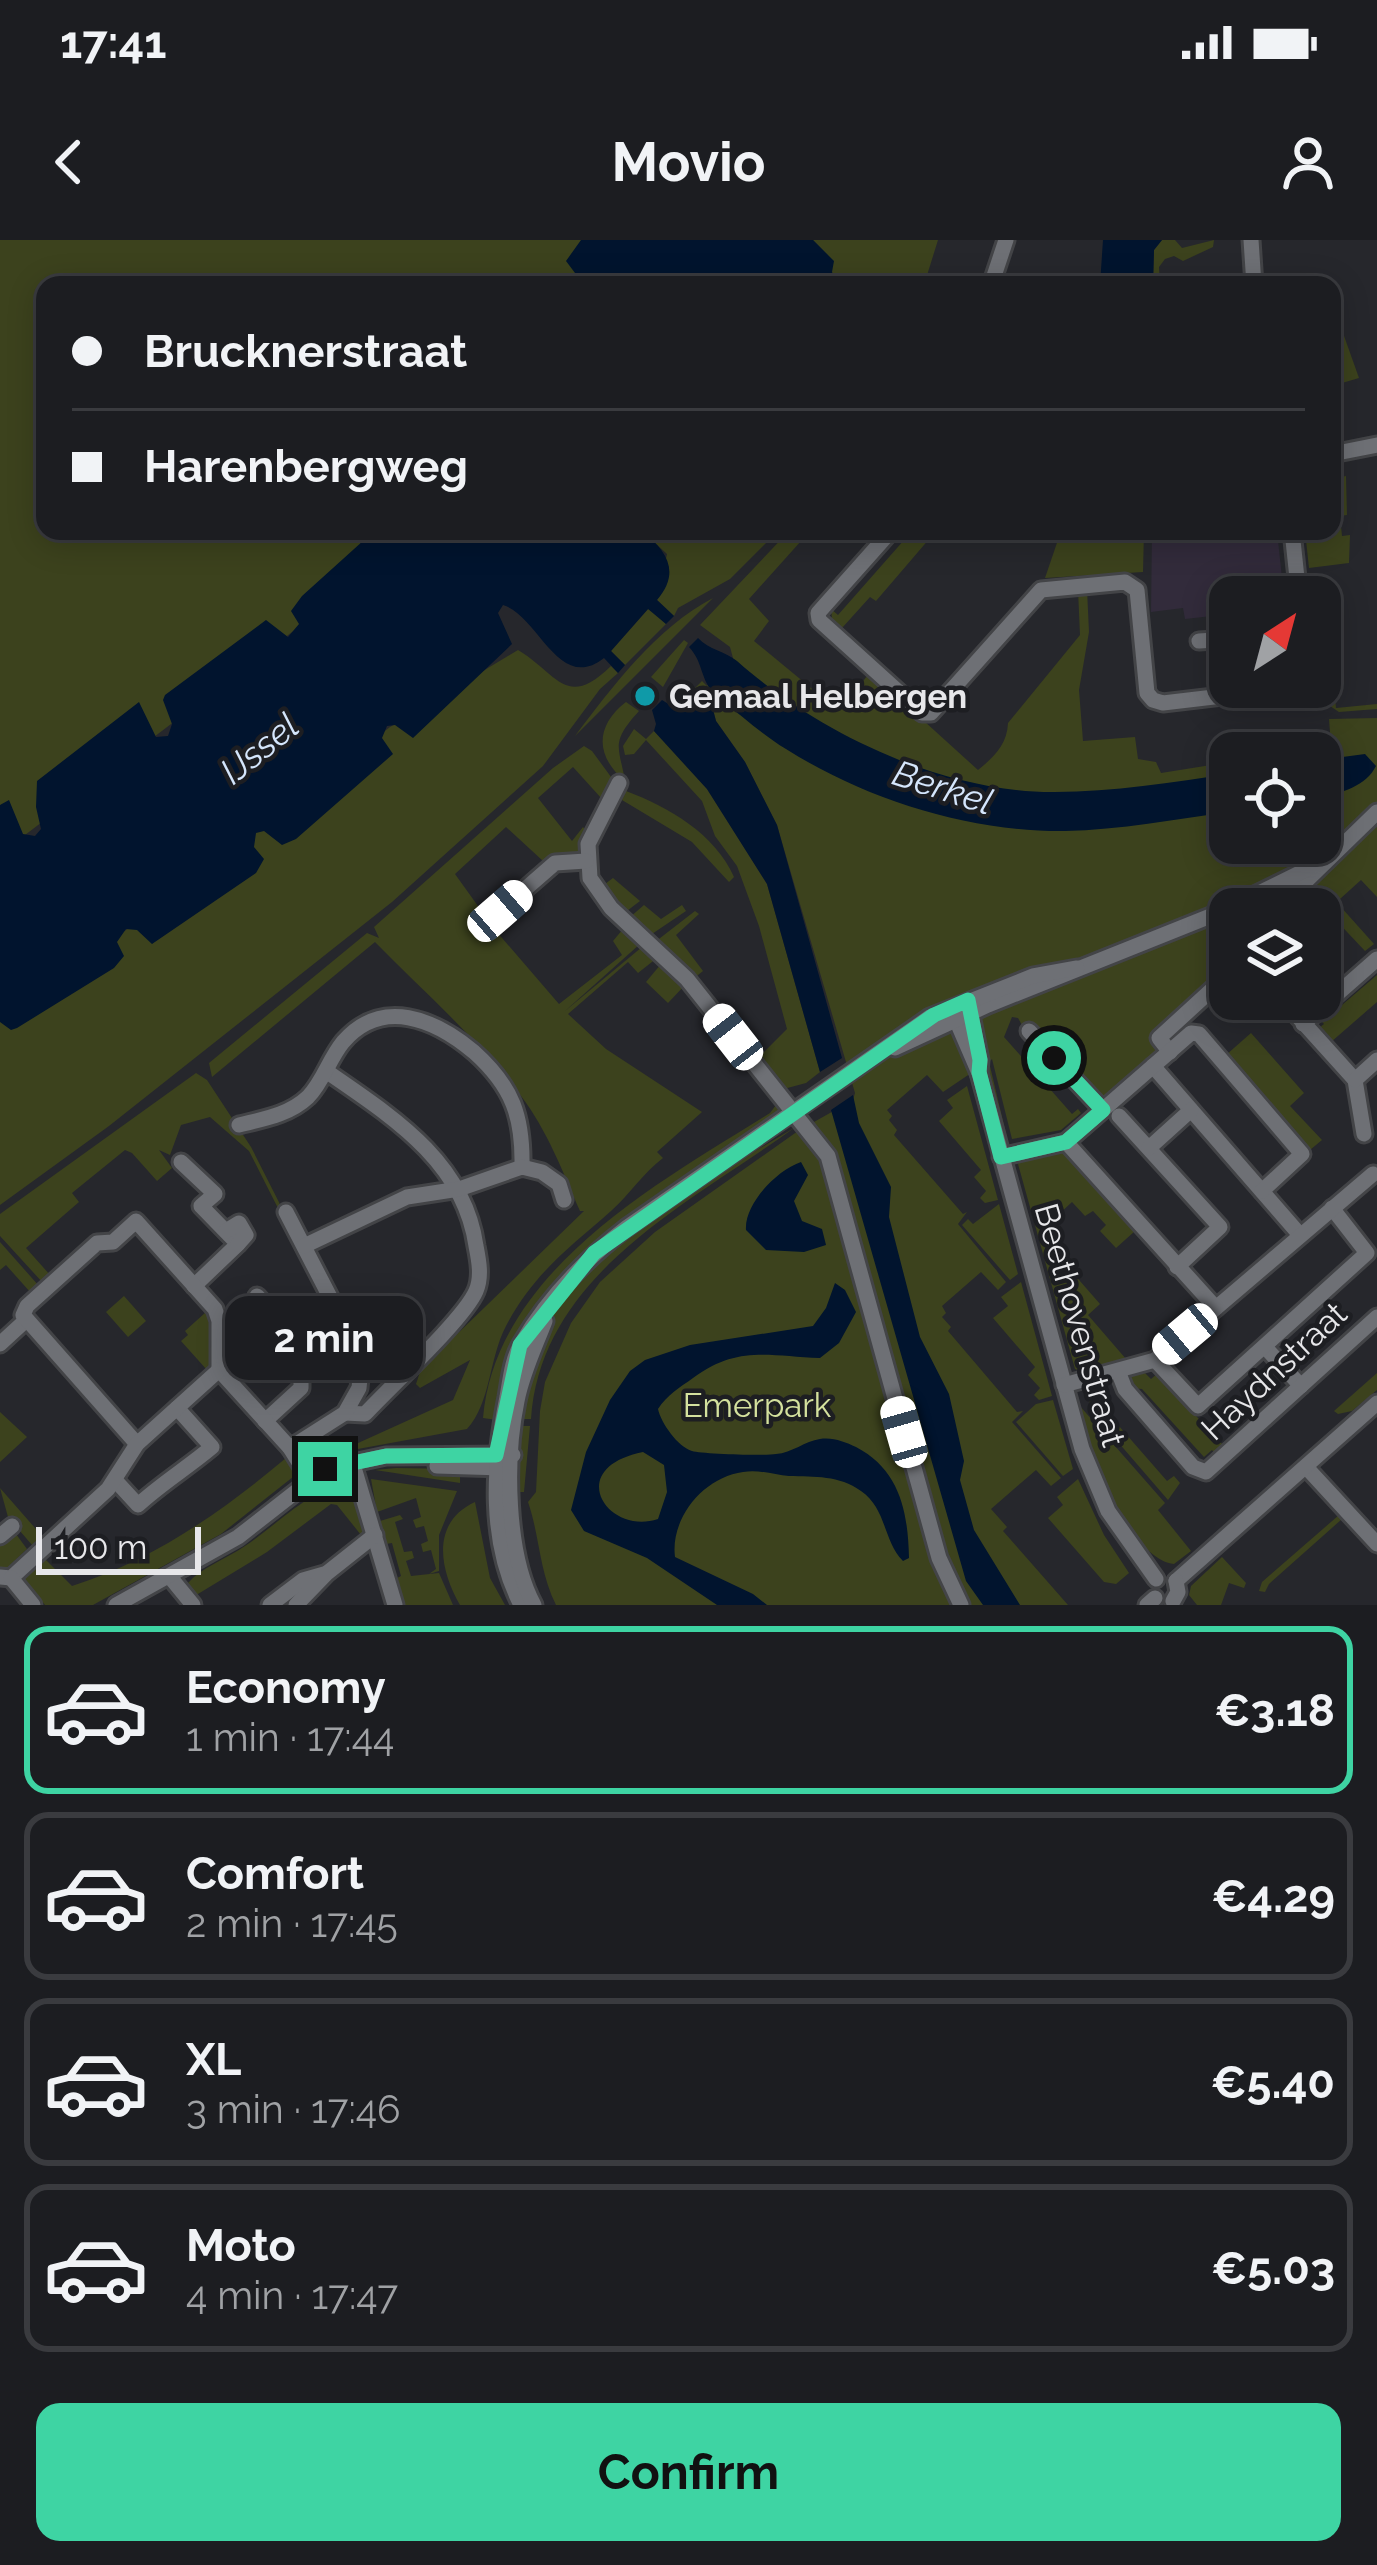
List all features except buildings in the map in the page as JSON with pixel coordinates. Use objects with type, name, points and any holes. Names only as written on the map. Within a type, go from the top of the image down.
[{"type":"street","points":[[994,276],[1006,240]]},
{"type":"street","points":[[1252,240],[1254,276]]},
{"type":"street","points":[[1341,452],[1377,445]]},
{"type":"street","points":[[883,540],[818,613],[819,620],[922,713],[931,713],[1041,590],[1126,582],[1137,590],[1148,693],[1153,700],[1162,703],[1209,696]]},
{"type":"street","points":[[1293,540],[1297,576]]},
{"type":"street","points":[[1199,641],[1209,640]]},
{"type":"street","points":[[619,783],[588,844],[590,878],[604,900],[687,979],[828,1156],[939,1558],[961,1605]]},
{"type":"street","points":[[1341,846],[1377,812]]},
{"type":"street","points":[[500,911],[555,863],[586,861]]},
{"type":"street","points":[[1275,888],[1319,864]]},
{"type":"street","points":[[1295,888],[1322,864]]},
{"type":"street","points":[[520,1605],[507,1578],[497,1514],[514,1360],[520,1345],[594,1253],[877,1056],[961,1010],[1209,920]]},
{"type":"street","points":[[1303,1024],[1377,958]]},
{"type":"street","points":[[1170,1052],[1159,1038],[1209,992]]},
{"type":"street","name":"Beethovenstraat","points":[[961,1010],[1064,1385],[1100,1494],[1118,1528],[1156,1579]]},
{"type":"street","points":[[239,1125],[284,1114],[308,1097],[342,1044],[365,1022],[401,1015],[444,1029],[487,1064],[514,1102],[523,1130],[522,1168]]},
{"type":"street","points":[[1300,1020],[1355,1080],[1364,1134]]},
{"type":"street","points":[[1029,1031],[1149,1148],[1220,1228],[1177,1267]]},
{"type":"street","points":[[1001,1157],[1066,1142],[1111,1113],[1153,1066],[1191,1034],[1198,1034],[1302,1154],[1262,1191]]},
{"type":"street","points":[[1355,1080],[1377,1060]]},
{"type":"street","points":[[1153,1066],[1300,1235]]},
{"type":"street","points":[[326,1071],[432,1151],[459,1189],[474,1229],[480,1270],[475,1294],[365,1414],[345,1413]]},
{"type":"street","points":[[1149,1148],[1190,1110]]},
{"type":"street","points":[[1066,1142],[1216,1308]]},
{"type":"street","points":[[181,1162],[215,1194],[202,1206],[232,1238],[194,1286]]},
{"type":"street","points":[[304,1246],[406,1197],[459,1189],[522,1168],[542,1172],[559,1184],[564,1200]]},
{"type":"street","points":[[1064,1385],[1155,1360],[1373,1171]]},
{"type":"street","points":[[1155,1360],[1197,1406],[1367,1253],[1331,1208]]},
{"type":"street","points":[[286,1212],[360,1350],[359,1388],[345,1413],[290,1448]]},
{"type":"street","points":[[137,1444],[23,1315],[27,1306],[98,1243],[113,1242],[136,1221],[218,1313],[219,1370],[290,1448],[310,1480]]},
{"type":"street","points":[[257,1297],[290,1331],[302,1360],[301,1388],[265,1420]]},
{"type":"street","name":"Haydnstraat","points":[[1118,1371],[1125,1389],[1202,1472],[1223,1460],[1377,1317]]},
{"type":"street","points":[[0,1344],[26,1321]]},
{"type":"street","points":[[1265,1347],[1301,1386]]},
{"type":"street","points":[[33,1605],[6,1578],[115,1480],[137,1444],[219,1370]]},
{"type":"street","points":[[1176,1581],[1377,1403]]},
{"type":"street","points":[[115,1480],[138,1505],[212,1447],[177,1408]]},
{"type":"street","points":[[116,1605],[238,1537],[310,1480],[353,1465],[504,1461]]},
{"type":"street","points":[[504,1461],[520,1576],[534,1605]]},
{"type":"street","points":[[353,1465],[395,1605]]},
{"type":"street","points":[[1306,1467],[1377,1544]]},
{"type":"street","points":[[296,1605],[375,1534]]},
{"type":"street","points":[[270,1605],[303,1580],[327,1573]]},
{"type":"street","points":[[1167,1576],[1176,1581],[1175,1603],[1151,1602],[1156,1579],[1167,1576]]},
{"type":"street","points":[[170,1577],[193,1605]]},
{"type":"shaded area","points":[[1152,540],[1278,540],[1282,576],[1209,576],[1209,616],[1185,619],[1183,608],[1151,612]]},
{"type":"green space","points":[[0,240],[630,240],[600,276],[36,276],[36,540],[385,540],[296,629],[0,854]]},
{"type":"green space","points":[[813,240],[938,240],[927,276],[833,276],[833,261]]},
{"type":"green space","points":[[1162,240],[1175,240],[1182,248],[1214,240],[1213,247],[1183,261],[1174,256],[1165,259],[1160,276],[1153,276],[1154,250]]},
{"type":"green space","points":[[1341,327],[1359,378],[1341,383]]},
{"type":"green space","points":[[1346,476],[1347,515],[1341,516],[1341,477]]},
{"type":"green space","points":[[1341,526],[1342,536],[1350,535],[1349,563],[1309,568],[1306,540],[1341,540]]},
{"type":"green space","points":[[652,540],[769,540],[730,579],[678,608],[674,616],[657,600],[667,554]]},
{"type":"green space","name":"Emerpark","points":[[780,540],[802,540],[749,599],[769,621],[754,641],[828,702],[845,705],[870,672],[978,770],[999,750],[1008,723],[1080,635],[1078,590],[1087,589],[1089,632],[1079,690],[1083,741],[1135,737],[1138,759],[1156,762],[1161,773],[1209,765],[1209,864],[1341,864],[1341,732],[1330,732],[1329,719],[1377,718],[1377,897],[1361,880],[1341,898],[1341,888],[1209,888],[1209,994],[1163,1050],[1103,1101],[1031,1022],[1023,1027],[1012,1017],[1004,1037],[1072,1114],[1078,1109],[1081,1113],[1061,1130],[1012,1139],[992,1059],[1008,1142],[986,1063],[943,1092],[927,1075],[887,1110],[897,1130],[894,1135],[963,1214],[967,1212],[958,1224],[1006,1282],[998,1290],[981,1272],[942,1306],[946,1313],[942,1317],[951,1327],[948,1331],[1017,1412],[1023,1411],[1012,1422],[1061,1478],[1051,1486],[1036,1470],[991,1509],[1007,1527],[1003,1531],[1068,1605],[556,1605],[546,1579],[528,1502],[536,1492],[545,1382],[571,1323],[600,1282],[655,1232],[798,1131],[853,1100],[855,1093],[777,825],[745,762],[716,721],[712,705],[689,694],[702,681],[707,686],[733,658],[730,647],[700,625]]},
{"type":"green space","points":[[904,540],[928,540],[876,601],[870,597],[842,628],[832,619],[831,609],[838,615]]},
{"type":"green space","points":[[1058,540],[1144,540],[1143,572],[1045,578]]},
{"type":"green space","points":[[713,598],[575,736],[654,642]]},
{"type":"green space","points":[[649,608],[666,624],[625,665],[611,651]]},
{"type":"green space","points":[[684,640],[688,643],[663,687],[651,677]]},
{"type":"green space","points":[[518,650],[572,687],[596,679],[611,666],[618,673],[600,689],[543,766],[392,902],[109,1126],[0,1205],[0,1017],[126,930],[390,727]]},
{"type":"green space","points":[[626,702],[639,711],[620,738],[625,781],[608,761],[603,741],[609,721]]},
{"type":"green space","points":[[1377,704],[1377,709],[1339,712],[1333,708]]},
{"type":"green space","points":[[634,729],[646,739],[654,731],[707,789],[767,884],[820,1072],[806,1083],[780,1090],[746,1045],[749,1042],[761,1055],[787,1029],[759,926],[737,866],[715,836],[702,801],[646,740],[634,754],[625,755],[623,746]]},
{"type":"green space","points":[[584,746],[614,781],[594,819],[591,816],[602,799],[573,767],[538,798],[572,841],[583,827],[587,832],[580,855],[530,879],[526,877],[543,861],[506,827],[455,874],[483,913],[499,900],[501,906],[486,919],[501,914],[490,924],[559,1004],[622,955],[613,941],[623,929],[640,944],[565,1011],[642,947],[657,958],[638,973],[628,962],[568,1014],[606,1049],[702,1112],[657,1152],[663,1158],[528,1291],[500,1339],[481,1406],[467,1429],[336,1453],[453,1400],[470,1360],[420,1388],[416,1384],[421,1369],[584,1211],[547,1137],[505,1075],[375,942],[212,1077],[209,1063],[367,933],[379,938],[374,927]]},
{"type":"green space","points":[[626,791],[658,805],[703,835],[734,877],[729,882],[692,842],[622,800]]},
{"type":"green space","points":[[613,878],[640,901],[623,914],[601,887]]},
{"type":"green space","points":[[644,905],[661,919],[682,905],[686,911],[649,936],[629,918]]},
{"type":"green space","points":[[1341,907],[1374,944],[1365,951],[1341,926]]},
{"type":"green space","points":[[695,911],[699,914],[676,935],[703,971],[693,979],[655,942]]},
{"type":"green space","points":[[661,964],[685,985],[668,1003],[646,982]]},
{"type":"green space","points":[[1377,975],[1377,1002],[1331,1042],[1319,1028],[1324,1024],[1321,1020],[1341,1020],[1341,1006]]},
{"type":"green space","points":[[1251,1033],[1304,1093],[1290,1106],[1322,1140],[1310,1150],[1226,1055]]},
{"type":"green space","points":[[196,1073],[207,1080],[251,1147],[288,1220],[285,1222],[249,1151],[210,1117],[181,1125],[170,1155],[159,1150],[172,1168],[157,1181],[125,1150],[72,1193],[79,1202],[26,1248],[51,1276],[43,1283],[0,1236],[0,1214]]},
{"type":"green space","points":[[967,1086],[998,1200],[985,1203],[980,1198],[986,1191],[974,1177],[981,1170],[939,1121],[953,1108],[947,1100]]},
{"type":"green space","points":[[779,1101],[777,1116],[615,1225],[560,1278],[526,1333],[497,1420],[483,1418],[494,1366],[518,1318],[550,1275],[633,1202],[770,1113]]},
{"type":"green space","points":[[794,1128],[668,1215],[591,1283],[562,1322],[541,1368],[531,1419],[519,1419],[550,1319],[595,1261],[659,1210]]},
{"type":"green space","points":[[1061,1150],[1135,1231],[1116,1248],[1100,1231],[1106,1225],[1093,1211],[1085,1216],[1072,1202],[1045,1227],[1064,1250],[1059,1257],[1100,1304],[1088,1315],[1126,1359],[1080,1371],[1075,1369],[1018,1164]]},
{"type":"green space","points":[[999,1204],[1018,1274],[1010,1280],[962,1225],[968,1219],[973,1224]]},
{"type":"green space","points":[[0,1242],[39,1286],[31,1293],[6,1265],[0,1270]]},
{"type":"green space","points":[[1021,1282],[1052,1396],[1039,1400],[1034,1395],[1040,1388],[1028,1375],[1035,1367],[993,1318],[1008,1306],[1001,1297]]},
{"type":"green space","points":[[124,1296],[146,1321],[128,1337],[106,1312]]},
{"type":"green space","points":[[206,1312],[211,1321],[207,1370],[181,1341]]},
{"type":"green space","points":[[1145,1373],[1151,1379],[1157,1374],[1225,1447],[1204,1457],[1142,1389],[1131,1388],[1128,1377]]},
{"type":"green space","points":[[1377,1373],[1377,1390],[1352,1411],[1334,1411]]},
{"type":"green space","points":[[1098,1395],[1098,1402],[1167,1481],[1174,1476],[1180,1483],[1168,1500],[1105,1427],[1089,1402]]},
{"type":"green space","points":[[1053,1400],[1073,1469],[1063,1476],[1016,1422],[1036,1404]]},
{"type":"green space","points":[[1079,1405],[1165,1503],[1158,1510],[1191,1551],[1174,1564],[1141,1543],[1110,1498],[1088,1447]]},
{"type":"green space","points":[[0,1412],[27,1437],[0,1462]]},
{"type":"green space","points":[[519,1426],[530,1426],[524,1492],[518,1492]]},
{"type":"green space","points":[[286,1458],[298,1473],[221,1534],[93,1605],[45,1605],[23,1580],[45,1559],[72,1586],[130,1563],[212,1515]]},
{"type":"green space","points":[[460,1469],[460,1483],[375,1470]]},
{"type":"green space","points":[[371,1479],[457,1491],[439,1535],[439,1571],[429,1574],[436,1569],[431,1550],[423,1552],[421,1544],[428,1541],[424,1526],[416,1528],[413,1520],[421,1517],[416,1498],[377,1512]]},
{"type":"green space","points":[[1078,1479],[1104,1535],[1129,1573],[1116,1584],[1104,1582],[1048,1518],[1063,1505],[1057,1497]]},
{"type":"green space","points":[[351,1480],[366,1531],[361,1535],[337,1505],[331,1504],[267,1552],[193,1597],[188,1583],[200,1572],[307,1500]]},
{"type":"green space","points":[[0,1488],[42,1536],[32,1545],[8,1517]]},
{"type":"green space","points":[[475,1502],[490,1578],[505,1605],[460,1605],[447,1577],[445,1534],[451,1521]]},
{"type":"green space","points":[[400,1515],[403,1519],[395,1522],[404,1552],[412,1551],[414,1558],[406,1561],[411,1576],[439,1573],[453,1605],[403,1605],[392,1543],[386,1544],[380,1521]]},
{"type":"green space","points":[[1339,1515],[1342,1519],[1265,1592],[1259,1591],[1262,1582]]},
{"type":"green space","points":[[13,1530],[27,1549],[7,1568],[0,1567],[0,1542]]},
{"type":"green space","points":[[1222,1557],[1246,1583],[1244,1588],[1229,1583],[1221,1605],[1197,1605],[1189,1595],[1191,1586]]},
{"type":"water","points":[[581,240],[813,240],[834,261],[834,276],[577,276],[566,261]]},
{"type":"water","points":[[1103,240],[1162,240],[1154,250],[1153,276],[1101,276]]},
{"type":"water","name":"IJssel","points":[[364,540],[652,540],[664,554],[669,571],[657,600],[674,616],[666,624],[648,609],[611,651],[625,665],[618,673],[604,658],[588,666],[561,660],[516,612],[503,605],[498,613],[512,644],[413,738],[395,725],[387,726],[382,738],[393,754],[296,839],[282,845],[264,831],[256,833],[254,847],[264,859],[256,873],[152,944],[137,930],[126,929],[117,942],[124,956],[114,968],[11,1030],[0,1022],[0,805],[9,800],[23,834],[35,836],[41,829],[37,781],[139,702],[156,737],[168,736],[172,724],[165,695],[266,620],[288,637],[299,624],[291,611]]},
{"type":"water","name":"Berkel","points":[[698,638],[805,712],[927,770],[1013,790],[1055,792],[1209,777],[1209,815],[1065,831],[956,819],[885,798],[817,767],[720,700],[712,706],[716,721],[745,762],[777,825],[842,1058],[820,1072],[767,884],[707,789],[654,731],[652,710],[662,700],[670,705],[684,702],[689,694],[707,700],[713,693],[689,647]]},
{"type":"water","points":[[1365,754],[1376,766],[1360,784],[1341,792],[1341,757]]},
{"type":"water","points":[[853,1095],[859,1123],[891,1187],[889,1217],[920,1337],[949,1394],[964,1461],[960,1480],[974,1530],[1020,1605],[983,1605],[966,1581],[831,1110]]},
{"type":"water","points":[[801,1162],[808,1175],[794,1201],[802,1221],[822,1229],[826,1245],[804,1252],[766,1250],[746,1230],[750,1210],[773,1180]]},
{"type":"water","points":[[835,1283],[845,1290],[856,1312],[839,1343],[820,1358],[754,1355],[724,1361],[674,1392],[658,1409],[676,1440],[698,1452],[776,1454],[825,1439],[856,1447],[883,1468],[899,1494],[909,1558],[903,1561],[876,1507],[853,1486],[826,1478],[749,1471],[715,1482],[692,1502],[678,1528],[675,1557],[767,1605],[717,1605],[647,1558],[584,1531],[571,1510],[586,1452],[610,1400],[630,1371],[645,1360],[690,1345],[813,1326]],"holes":[[[643,1452],[664,1465],[667,1492],[658,1519],[623,1518],[601,1498],[604,1472],[619,1460]]]},
{"type":"place","name":"Gemaal Helbergen","points":[[645,696]]},
{"type":"route","points":[[325,1469],[386,1456],[496,1455],[520,1345],[594,1253],[934,1015],[968,1000],[979,1072],[1001,1157],[1066,1142],[1103,1110],[1054,1058]]}]
